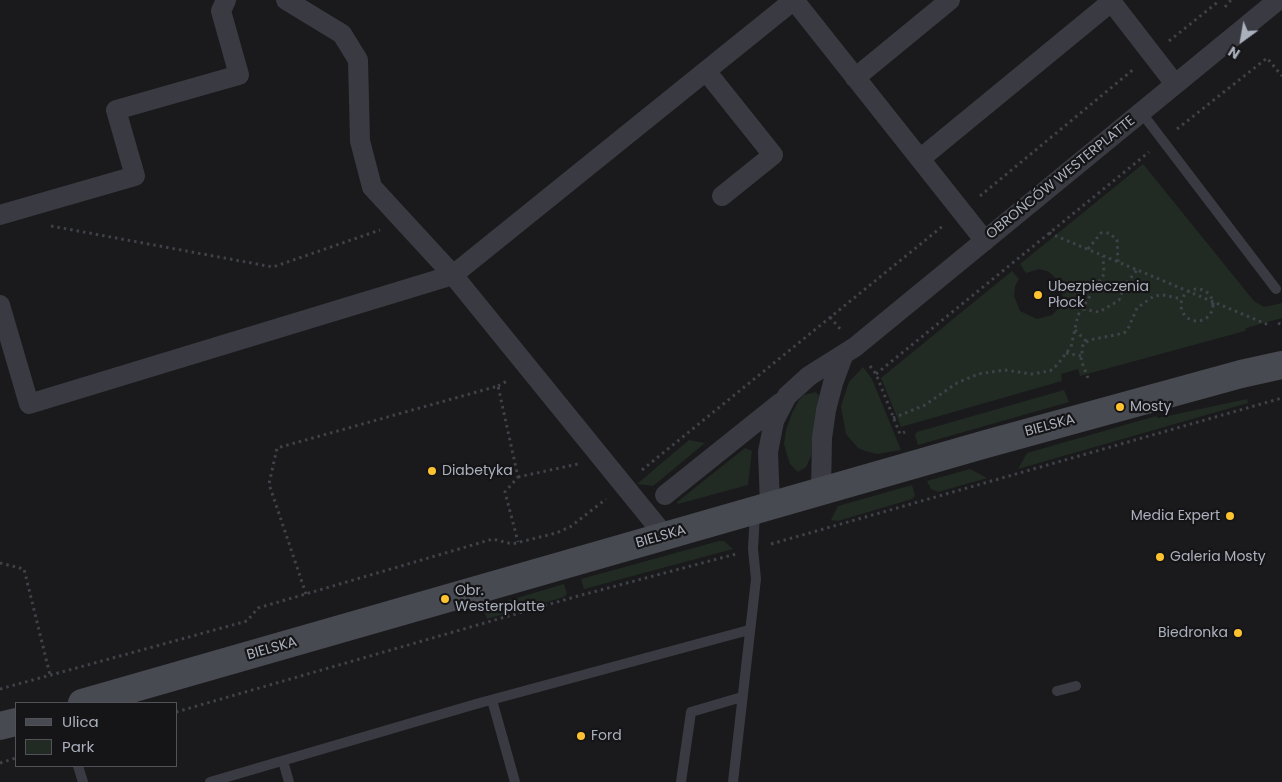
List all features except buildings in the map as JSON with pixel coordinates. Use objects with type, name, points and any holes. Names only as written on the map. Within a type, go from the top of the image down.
[{"type":"main road","name":"BIELSKA","points":[[1241,374],[1282,359]]},
{"type":"main road","name":"BIELSKA","points":[[85,702],[986,444],[1241,374],[1282,365]]},
{"type":"main road","points":[[0,726],[15,722]]},
{"type":"street","points":[[0,215],[135,176],[116,110],[239,75],[221,11],[226,0]]},
{"type":"street","points":[[286,0],[342,34],[358,60],[360,141],[372,186],[453,275],[666,536]]},
{"type":"street","points":[[0,305],[29,404],[453,275],[794,0],[984,241]]},
{"type":"street","points":[[855,78],[950,0]]},
{"type":"street","name":"OBROŃCÓW WESTERPLATTE","points":[[666,495],[786,399],[810,376],[843,356],[1278,0]]},
{"type":"street","points":[[920,159],[1110,1],[1175,84]]},
{"type":"street","points":[[706,71],[773,155],[722,196]]},
{"type":"street","name":"OBROŃCÓW WESTERPLATTE","points":[[821,491],[822,438],[826,410],[832,383],[843,356]]},
{"type":"street","name":"OBROŃCÓW WESTERPLATTE","points":[[763,508],[768,452],[774,421],[786,399]]},
{"type":"lane","points":[[1142,112],[1276,290]]},
{"type":"lane","points":[[733,782],[756,579],[753,549],[763,508]]},
{"type":"lane","points":[[210,782],[492,700],[749,630]]},
{"type":"lane","points":[[1057,691],[1076,686]]},
{"type":"lane","points":[[681,782],[691,712],[742,696]]},
{"type":"lane","points":[[492,700],[516,782]]},
{"type":"lane","points":[[283,761],[289,782]]},
{"type":"lane","points":[[78,767],[83,782]]},
{"type":"path","points":[[1225,8],[1231,0]]},
{"type":"path","points":[[0,689],[247,621],[258,608],[493,539],[512,544],[570,528],[1219,1]]},
{"type":"path","points":[[905,432],[900,434],[876,374],[1267,58],[1281,74]]},
{"type":"path","points":[[41,224],[273,267],[404,222]]},
{"type":"path","points":[[1049,233],[1271,326]]},
{"type":"path","points":[[1088,249],[1101,233],[1108,233],[1117,240],[1118,262]]},
{"type":"path","points":[[893,418],[925,405],[957,384],[978,374],[1005,370],[1041,374],[1057,365],[1071,347],[1078,315],[1104,274],[1104,256]]},
{"type":"path","points":[[1083,309],[1098,312],[1119,300],[1125,285],[1137,270]]},
{"type":"path","points":[[1199,288],[1204,290],[1209,293],[1214,302],[1212,313],[1198,321],[1188,318],[1184,314],[1181,304],[1182,299],[1188,291],[1199,288]]},
{"type":"path","points":[[1088,378],[1081,356],[1083,344],[1124,333],[1128,329],[1138,308],[1154,296],[1163,295],[1182,299]]},
{"type":"path","points":[[1075,330],[1087,342]]},
{"type":"path","points":[[1066,353],[1081,356]]},
{"type":"path","points":[[306,594],[268,484],[277,448],[498,386],[518,478]]},
{"type":"path","points":[[178,711],[578,596],[753,549],[1282,398]]},
{"type":"path","points":[[518,542],[505,492],[518,478],[603,458]]},
{"type":"path","points":[[0,563],[24,569],[50,675]]},
{"type":"path","points":[[0,763],[15,758]]},
{"type":"green space","points":[[1143,164],[1254,301],[1264,307],[1282,303],[1282,318],[1246,328],[1245,331],[1080,376],[1078,369],[1061,374],[1062,381],[901,427],[881,378],[1012,271],[1019,279],[1015,286],[1014,296],[1020,311],[1037,319],[1052,315],[1059,308],[1063,298],[1061,283],[1049,272],[1039,269],[1026,273],[1020,264]]},
{"type":"green space","points":[[863,367],[872,379],[901,450],[877,454],[865,451],[858,448],[846,434],[841,406],[849,382]]},
{"type":"green space","points":[[1064,390],[1069,402],[918,445],[915,435],[917,432]]},
{"type":"green space","points":[[816,392],[819,396],[815,414],[811,456],[806,467],[798,472],[790,464],[787,455],[784,444],[786,430],[799,400],[804,395]]},
{"type":"green space","points":[[1247,399],[1248,403],[1018,469],[1027,453],[1156,416],[1158,418]]},
{"type":"green space","points":[[689,440],[705,443],[653,486],[637,484]]},
{"type":"green space","points":[[745,448],[752,451],[748,485],[678,504],[677,502]]},
{"type":"green space","points":[[970,469],[987,478],[938,492],[931,489],[927,481]]},
{"type":"green space","points":[[912,485],[915,496],[912,499],[838,521],[831,520],[838,506]]},
{"type":"green space","points":[[724,541],[733,549],[584,589],[581,579]]},
{"type":"green space","points":[[564,584],[567,594],[564,597],[487,619],[483,608]]},
{"type":"place","name":"Ubezpieczenia Płock","points":[[1038,295]]},
{"type":"place","name":"Mosty","points":[[1120,407]]},
{"type":"place","name":"Diabetyka","points":[[432,471]]},
{"type":"place","name":"Media Expert","points":[[1230,516]]},
{"type":"place","name":"Galeria Mosty","points":[[1160,557]]},
{"type":"place","name":"Obr. Westerplatte","points":[[445,599]]},
{"type":"place","name":"Biedronka","points":[[1238,633]]},
{"type":"place","name":"Ford","points":[[581,736]]}]
